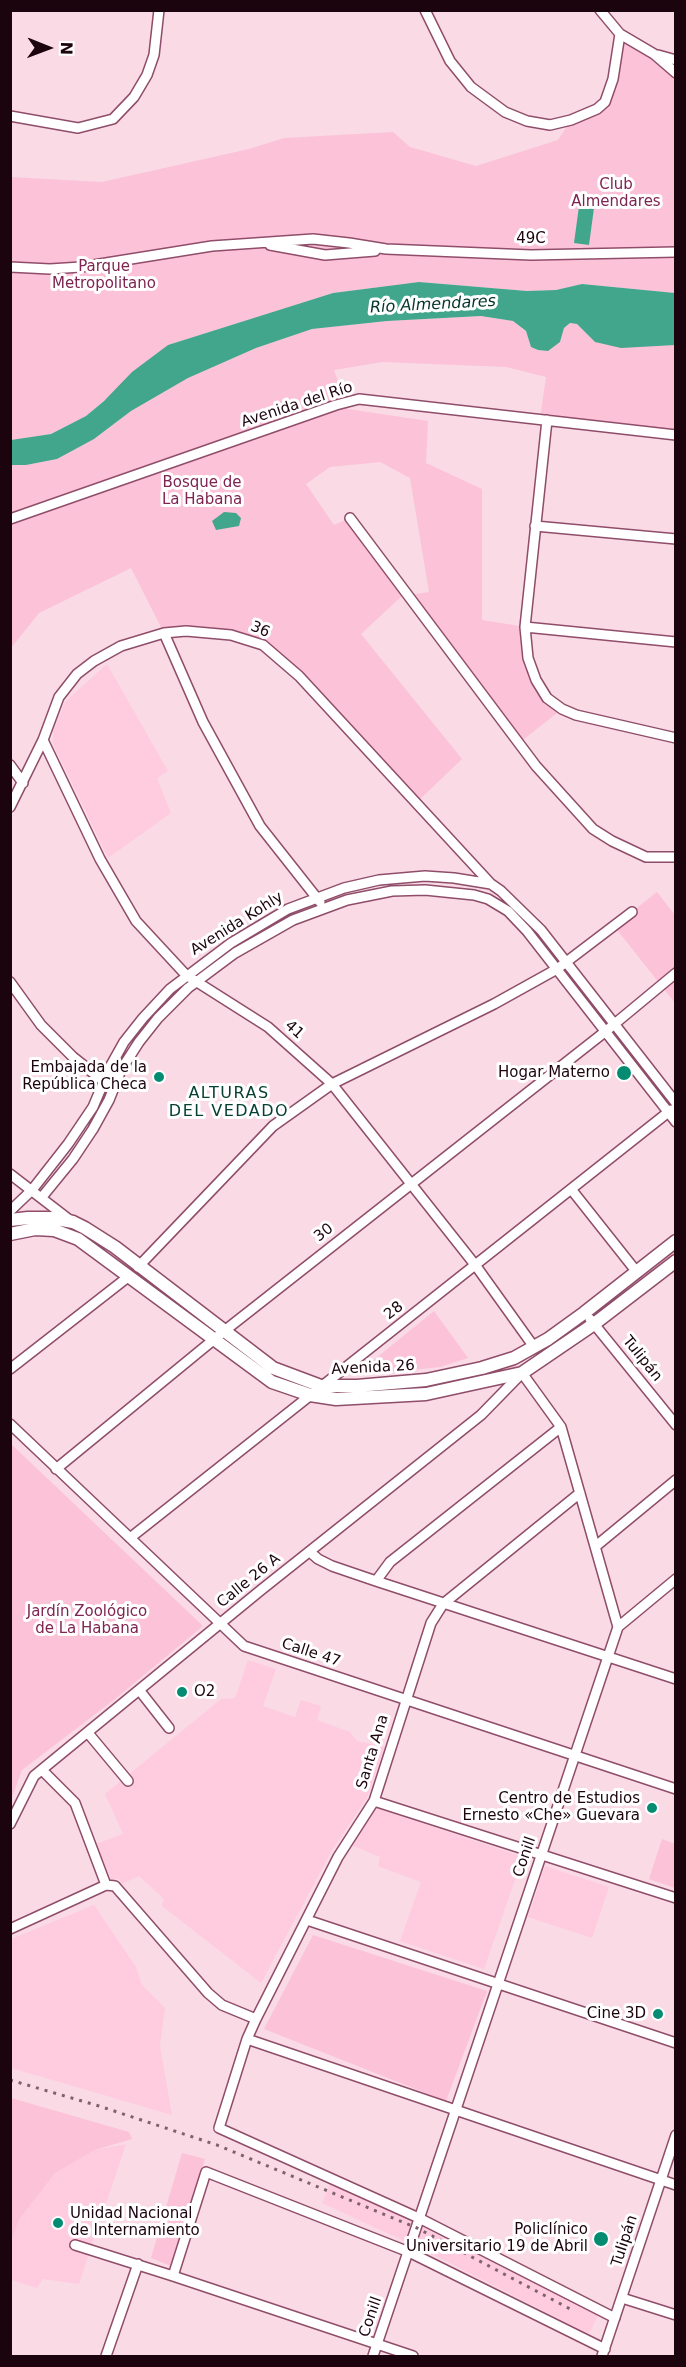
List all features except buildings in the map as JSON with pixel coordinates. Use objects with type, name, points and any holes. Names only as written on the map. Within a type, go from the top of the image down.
[{"type":"main road","name":"Avenida 26","points":[[10,1220],[39,1217],[73,1222],[97,1234],[138,1266],[272,1382],[310,1395],[336,1399],[426,1394],[522,1373],[594,1324],[675,1261]]},
{"type":"main road","name":"Avenida 26","points":[[10,1234],[35,1229],[54,1230],[71,1236],[93,1248],[128,1277],[218,1336],[273,1368],[321,1386],[391,1384],[450,1376],[514,1358],[584,1313],[675,1241]]},
{"type":"main road","points":[[522,1373],[521,1366],[524,1359],[534,1347]]},
{"type":"street","points":[[10,116],[78,128],[113,119],[122,111],[147,75],[154,55],[159,10]]},
{"type":"street","points":[[424,10],[450,62],[471,87],[505,112],[527,121],[550,125],[571,120],[597,109],[605,102],[613,79],[620,34]]},
{"type":"street","points":[[600,10],[620,34],[671,62],[675,73]]},
{"type":"street","name":"49C","points":[[10,267],[50,269],[81,267],[212,246],[313,239],[386,249],[531,255],[675,252]]},
{"type":"street","name":"49C","points":[[253,243],[325,255],[386,249]]},
{"type":"street","name":"Avenida del Río","points":[[10,519],[336,405],[359,399],[675,435]]},
{"type":"street","points":[[547,420],[525,627],[528,658],[536,680],[547,698],[562,709],[597,721],[675,738]]},
{"type":"street","points":[[350,518],[536,766],[593,829],[646,857],[675,857]]},
{"type":"street","points":[[535,526],[675,540]]},
{"type":"street","points":[[525,627],[675,642]]},
{"type":"street","name":"36","points":[[10,807],[43,740],[59,697],[77,674],[94,661],[121,646],[164,633],[208,632],[231,635],[263,645],[299,676],[491,884]]},
{"type":"street","points":[[164,633],[202,722],[260,826],[324,908]]},
{"type":"street","name":"41","points":[[43,740],[100,859],[136,921],[186,975],[268,1027],[332,1084],[476,1266],[534,1347]]},
{"type":"street","points":[[10,765],[23,783]]},
{"type":"street","points":[[470,861],[474,895]]},
{"type":"street","name":"Avenida Kohly","points":[[10,1211],[32,1190],[68,1144],[93,1107],[116,1055],[137,1025],[186,975],[246,933],[288,909],[361,883],[392,878],[426,876],[491,884],[531,918],[614,1024],[673,1108],[675,1122]]},
{"type":"street","points":[[392,878],[392,891]]},
{"type":"street","name":"Avenida Kohly","points":[[42,1197],[78,1151],[100,1117],[129,1056],[145,1034],[196,982],[222,962],[293,920],[364,896],[392,891],[425,890],[474,895],[488,899],[508,911],[527,931],[606,1031],[673,1108]]},
{"type":"street","points":[[138,1266],[273,1126],[332,1084],[494,1004],[557,969],[632,912]]},
{"type":"street","points":[[246,933],[252,943]]},
{"type":"street","points":[[614,1024],[675,973]]},
{"type":"street","points":[[10,982],[41,1025],[73,1057],[114,1088]]},
{"type":"street","name":"30","points":[[56,1469],[218,1336],[614,1024]]},
{"type":"street","points":[[137,1025],[145,1034]]},
{"type":"street","name":"28","points":[[130,1539],[673,1108]]},
{"type":"street","points":[[68,1144],[78,1151]]},
{"type":"street","points":[[10,1174],[73,1222]]},
{"type":"street","points":[[571,1189],[636,1271]]},
{"type":"street","points":[[10,1369],[128,1277]]},
{"type":"street","name":"Tulipán","points":[[584,1313],[675,1425]]},
{"type":"street","points":[[522,1373],[561,1427],[618,1627],[675,1579]]},
{"type":"street","name":"Calle 26 A","points":[[10,1824],[34,1776],[481,1415],[522,1373]]},
{"type":"street","name":"Calle 47","points":[[10,1424],[219,1625],[244,1646],[675,1789]]},
{"type":"street","points":[[376,1581],[390,1562],[561,1427]]},
{"type":"street","points":[[596,1546],[675,1480]]},
{"type":"street","name":"Santa Ana","points":[[421,2219],[219,2128],[247,2039],[256,2019],[338,1857],[374,1801],[431,1623],[443,1604],[580,1493]]},
{"type":"street","points":[[310,1552],[332,1566],[675,1678]]},
{"type":"street","name":"Conill","points":[[373,2356],[421,2219],[618,1627]]},
{"type":"street","points":[[140,1690],[169,1728]]},
{"type":"street","points":[[88,1733],[128,1781]]},
{"type":"street","points":[[42,1770],[75,1803],[106,1885]]},
{"type":"street","points":[[374,1801],[675,1898]]},
{"type":"street","points":[[10,1929],[106,1885],[115,1886],[208,1993],[222,2005],[256,2019]]},
{"type":"street","points":[[307,1920],[675,2043]]},
{"type":"street","points":[[247,2039],[675,2185]]},
{"type":"street","name":"Tulipán","points":[[604,2353],[675,2135]]},
{"type":"street","points":[[173,2276],[206,2172],[409,2252],[604,2353]]},
{"type":"street","points":[[421,2219],[615,2318]]},
{"type":"street","points":[[75,2245],[413,2356]]},
{"type":"street","points":[[106,2356],[138,2264]]},
{"type":"street","points":[[622,2298],[675,2315]]},
{"type":"shaded area","points":[[107,664],[168,771],[157,778],[171,813],[108,858],[53,744],[53,731],[65,702]]},
{"type":"shaded area","points":[[248,1660],[276,1669],[263,1706],[295,1717],[301,1700],[321,1706],[317,1720],[350,1732],[357,1741],[385,1747],[367,1798],[332,1850],[261,1983],[162,1906],[164,1899],[139,1876],[122,1884],[118,1878],[112,1881],[96,1844],[123,1834],[105,1794],[221,1699],[235,1698]]},
{"type":"shaded area","points":[[376,1808],[523,1857],[484,1969],[400,1941],[421,1882],[378,1866],[380,1857],[351,1845]]},
{"type":"shaded area","points":[[545,1866],[609,1887],[592,1938],[528,1917]]},
{"type":"shaded area","points":[[94,1905],[136,1967],[142,1985],[165,2008],[160,2046],[172,2115],[11,2068],[11,1939]]},
{"type":"shaded area","points":[[126,2144],[79,2284],[43,2279],[37,2288],[11,2280],[10,2243],[19,2220],[55,2173],[95,2150]]},
{"type":"shaded area","points":[[330,2184],[423,2225],[599,2313],[589,2334],[426,2251],[322,2203]]},
{"type":"green space","name":"Parque Metropolitano","points":[[620,34],[675,73],[675,293],[583,284],[556,290],[527,291],[419,282],[333,293],[168,345],[86,416],[51,434],[11,440],[10,177],[102,182],[249,149],[284,138],[393,132],[410,147],[476,166],[558,140],[571,120],[605,102]]},
{"type":"green space","name":"Bosque de La Habana","points":[[481,316],[513,321],[526,332],[531,347],[538,350],[548,351],[560,342],[564,328],[570,323],[577,324],[595,342],[621,347],[675,345],[675,435],[540,419],[546,377],[506,367],[382,362],[334,370],[348,409],[428,421],[426,463],[482,489],[482,620],[525,627],[536,680],[562,709],[519,743],[410,595],[429,592],[410,478],[380,462],[330,467],[306,484],[334,525],[350,518],[404,594],[361,634],[462,759],[416,803],[299,676],[263,645],[231,635],[164,633],[131,568],[39,613],[11,648],[11,465],[26,465],[57,459],[94,439],[131,411],[188,378],[256,348],[312,329],[387,321]]},
{"type":"green space","points":[[657,892],[675,915],[675,1003],[614,926]]},
{"type":"green space","points":[[17,1224],[51,1224],[72,1228],[94,1239],[216,1333],[81,1235],[11,1228]]},
{"type":"green space","points":[[675,1248],[675,1253],[594,1316],[592,1313]]},
{"type":"green space","points":[[434,1311],[468,1358],[440,1367],[354,1376]]},
{"type":"green space","points":[[516,1363],[516,1369],[426,1389],[352,1394],[319,1392],[396,1389],[441,1383]]},
{"type":"green space","name":"Jardín Zoológico de La Habana","points":[[11,1444],[203,1626],[115,1699],[22,1770],[11,1800]]},
{"type":"green space","points":[[662,1839],[675,1844],[675,1888],[649,1879]]},
{"type":"green space","points":[[313,1935],[487,1991],[446,2101],[264,2029]]},
{"type":"green space","points":[[11,2098],[129,2132],[132,2139],[95,2150],[55,2173],[19,2220],[11,2241]]},
{"type":"green space","points":[[182,2153],[205,2159],[171,2266],[151,2258]]},
{"type":"water","points":[[579,206],[594,208],[589,245],[574,243]]},
{"type":"water","name":"Río Almendares","points":[[419,282],[527,291],[556,290],[582,284],[675,293],[675,345],[621,348],[595,342],[577,324],[570,323],[564,328],[560,342],[548,351],[538,350],[531,347],[526,331],[513,321],[481,316],[387,321],[312,329],[256,348],[188,378],[131,411],[94,439],[57,459],[26,465],[11,465],[11,440],[51,434],[86,416],[132,372],[168,345],[333,293]]},
{"type":"water","points":[[224,512],[236,513],[241,518],[239,526],[216,530],[212,521]]},
{"type":"railway","points":[[10,2080],[99,2106],[217,2145],[417,2228],[574,2311]]},
{"type":"place","name":"Hogar Materno","points":[[624,1073]]},
{"type":"place","name":"Embajada de la República Checa","points":[[159,1077]]},
{"type":"place","name":"O2","points":[[182,1692]]},
{"type":"place","name":"Centro de Estudios Ernesto «Che» Guevara","points":[[652,1808]]},
{"type":"place","name":"Cine 3D","points":[[658,2014]]},
{"type":"place","name":"Unidad Nacional de Internamiento","points":[[58,2223]]},
{"type":"place","name":"Policlínico Universitario 19 de Abril","points":[[601,2239]]},
{"type":"district","name":"ALTURAS DEL VEDADO","points":[[229,1103]]},
{"type":"park label","name":"Club Almendares","points":[[616,194]]}]
